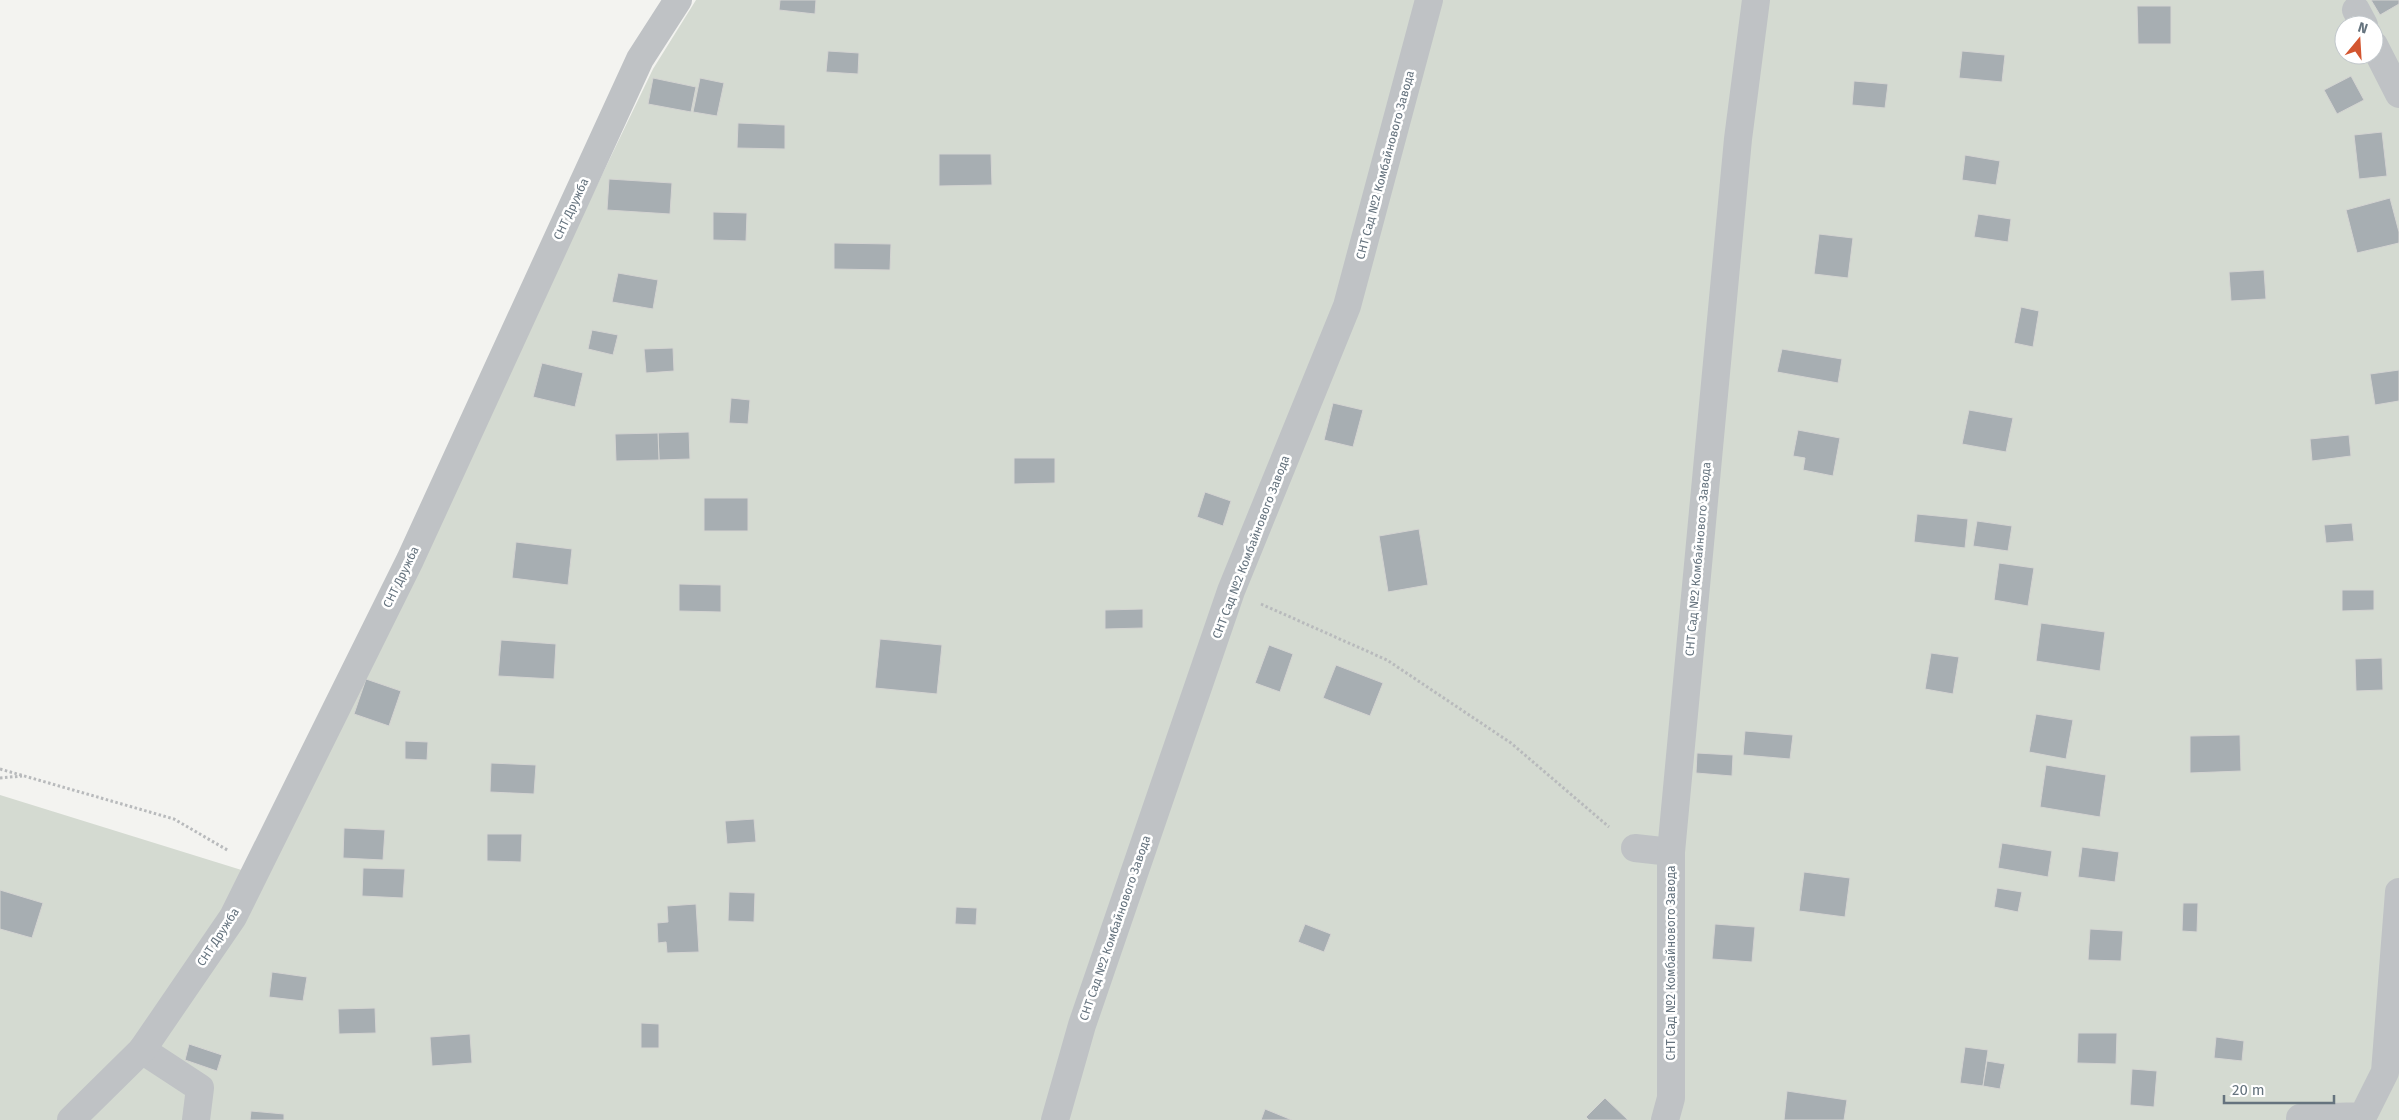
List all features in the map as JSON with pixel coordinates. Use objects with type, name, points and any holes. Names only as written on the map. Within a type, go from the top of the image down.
[{"type":"street","name":"СНТ Дружба","points":[[71,1120],[142,1050],[233,916],[410,560],[640,59],[678,0]]},
{"type":"street","name":"СНТ Сад №2 Комбайнового Завода","points":[[1055,1120],[1082,1025],[1231,591],[1347,306],[1429,0]]},
{"type":"street","name":"СНТ Сад №2 Комбайнового Завода","points":[[1665,1120],[1671,1098],[1671,852],[1738,139],[1756,0]]},
{"type":"street","points":[[2384,65],[2399,94]]},
{"type":"street","points":[[1635,848],[1671,852]]},
{"type":"street","points":[[2300,1118],[2363,1116],[2385,1072],[2399,892]]},
{"type":"street","points":[[142,1050],[200,1088],[196,1120]]},
{"type":"path","points":[[1231,591],[1386,660],[1511,743],[1635,848]]},
{"type":"path","points":[[0,770],[25,775],[174,819],[257,868]]},
{"type":"path","points":[[0,778],[25,775]]},
{"type":"shaded area","points":[[696,0],[2399,0],[2399,1120],[0,1120],[0,795],[264,877],[653,69]]},
{"type":"building","points":[[780,0],[816,0],[815,14],[779,10]]},
{"type":"building","points":[[2371,0],[2399,0],[2399,4],[2380,15]]},
{"type":"building","points":[[2137,6],[2171,6],[2171,44],[2138,44]]},
{"type":"building","points":[[828,51],[859,53],[858,74],[826,72]]},
{"type":"building","points":[[1962,51],[2005,55],[2002,82],[1959,78]]},
{"type":"building","points":[[2351,76],[2364,100],[2337,114],[2324,90]]},
{"type":"building","points":[[653,78],[696,87],[691,112],[648,104]]},
{"type":"building","points":[[700,78],[724,83],[717,116],[693,112]]},
{"type":"building","points":[[1854,81],[1888,84],[1885,108],[1852,105]]},
{"type":"building","points":[[738,123],[785,125],[785,149],[737,148]]},
{"type":"building","points":[[2382,132],[2387,176],[2359,179],[2354,135]]},
{"type":"building","points":[[939,154],[991,154],[992,185],[939,186]]},
{"type":"building","points":[[1965,155],[2000,161],[1996,185],[1962,180]]},
{"type":"building","points":[[609,179],[672,183],[670,214],[607,210]]},
{"type":"building","points":[[2390,198],[2399,232],[2399,243],[2357,253],[2346,210]]},
{"type":"building","points":[[713,212],[747,213],[746,241],[713,240]]},
{"type":"building","points":[[1978,214],[2011,219],[2008,242],[1974,237]]},
{"type":"building","points":[[1819,234],[1853,238],[1848,278],[1814,274]]},
{"type":"building","points":[[834,243],[891,244],[890,270],[834,269]]},
{"type":"building","points":[[2264,270],[2266,299],[2231,301],[2229,272]]},
{"type":"building","points":[[618,273],[658,280],[653,309],[612,302]]},
{"type":"building","points":[[2021,307],[2039,311],[2033,347],[2014,343]]},
{"type":"building","points":[[592,330],[618,335],[613,355],[588,349]]},
{"type":"building","points":[[673,348],[674,371],[646,373],[644,349]]},
{"type":"building","points":[[1782,349],[1842,359],[1838,383],[1777,372]]},
{"type":"building","points":[[542,363],[583,373],[575,407],[533,397]]},
{"type":"building","points":[[2399,370],[2399,401],[2375,405],[2370,374]]},
{"type":"building","points":[[731,398],[750,400],[748,424],[729,423]]},
{"type":"building","points":[[1333,403],[1363,410],[1353,447],[1324,440]]},
{"type":"building","points":[[1969,410],[2013,418],[2006,452],[1962,444]]},
{"type":"building","points":[[1798,430],[1840,438],[1833,476],[1803,470],[1805,458],[1793,456]]},
{"type":"building","points":[[689,432],[690,459],[659,460],[658,433]]},
{"type":"building","points":[[658,433],[659,460],[616,461],[615,434]]},
{"type":"building","points":[[2349,435],[2351,456],[2312,461],[2310,439]]},
{"type":"building","points":[[1014,458],[1055,458],[1055,483],[1014,484]]},
{"type":"building","points":[[1205,492],[1231,501],[1223,526],[1197,517]]},
{"type":"building","points":[[704,498],[748,498],[748,531],[704,531]]},
{"type":"building","points":[[1917,514],[1968,519],[1965,548],[1914,542]]},
{"type":"building","points":[[1977,521],[2012,526],[2008,551],[1973,546]]},
{"type":"building","points":[[2352,523],[2354,541],[2326,543],[2324,525]]},
{"type":"building","points":[[1419,529],[1428,585],[1388,592],[1379,536]]},
{"type":"building","points":[[516,542],[572,549],[568,585],[512,578]]},
{"type":"building","points":[[1999,563],[2034,568],[2028,606],[1994,600]]},
{"type":"building","points":[[679,584],[721,585],[721,612],[679,611]]},
{"type":"building","points":[[2342,590],[2374,590],[2374,610],[2342,611]]},
{"type":"building","points":[[1143,609],[1143,628],[1105,629],[1105,610]]},
{"type":"building","points":[[2041,623],[2105,632],[2100,671],[2036,661]]},
{"type":"building","points":[[880,639],[942,645],[937,694],[875,688]]},
{"type":"building","points":[[501,640],[556,644],[554,679],[498,676]]},
{"type":"building","points":[[1269,645],[1293,654],[1280,692],[1255,683]]},
{"type":"building","points":[[1931,653],[1959,657],[1953,694],[1925,689]]},
{"type":"building","points":[[2382,658],[2383,690],[2356,691],[2355,659]]},
{"type":"building","points":[[1336,665],[1383,683],[1370,716],[1323,698]]},
{"type":"building","points":[[366,679],[401,691],[389,726],[354,714]]},
{"type":"building","points":[[2036,714],[2073,720],[2066,759],[2029,752]]},
{"type":"building","points":[[1745,731],[1793,735],[1790,759],[1743,755]]},
{"type":"building","points":[[2240,735],[2241,771],[2190,773],[2190,736]]},
{"type":"building","points":[[405,741],[428,742],[427,760],[405,759]]},
{"type":"building","points":[[1697,753],[1733,755],[1732,776],[1696,773]]},
{"type":"building","points":[[491,763],[536,765],[534,794],[490,792]]},
{"type":"building","points":[[2046,765],[2106,775],[2100,817],[2040,807]]},
{"type":"building","points":[[754,819],[756,842],[727,844],[725,821]]},
{"type":"building","points":[[344,828],[385,830],[383,860],[343,858]]},
{"type":"building","points":[[487,834],[522,834],[521,862],[487,861]]},
{"type":"building","points":[[2002,843],[2052,851],[2048,877],[1998,868]]},
{"type":"building","points":[[2082,847],[2119,852],[2115,882],[2078,877]]},
{"type":"building","points":[[363,868],[405,869],[403,898],[362,896]]},
{"type":"building","points":[[1804,872],[1850,878],[1845,917],[1799,911]]},
{"type":"building","points":[[1997,888],[2022,892],[2018,912],[1994,907]]},
{"type":"building","points":[[0,890],[43,903],[32,938],[0,929]]},
{"type":"building","points":[[729,892],[755,893],[754,922],[728,921]]},
{"type":"building","points":[[2183,903],[2198,903],[2197,932],[2182,931]]},
{"type":"building","points":[[696,904],[699,952],[667,953],[666,942],[658,943],[657,923],[668,922],[667,906]]},
{"type":"building","points":[[956,907],[977,908],[976,925],[955,924]]},
{"type":"building","points":[[1305,924],[1331,934],[1324,952],[1298,942]]},
{"type":"building","points":[[1715,924],[1755,927],[1752,962],[1712,959]]},
{"type":"building","points":[[2090,929],[2123,931],[2121,961],[2088,960]]},
{"type":"building","points":[[272,972],[307,977],[303,1001],[269,997]]},
{"type":"building","points":[[375,1008],[376,1033],[339,1034],[338,1009]]},
{"type":"building","points":[[641,1023],[659,1024],[659,1048],[641,1048]]},
{"type":"building","points":[[2078,1033],[2117,1033],[2116,1064],[2077,1063]]},
{"type":"building","points":[[470,1034],[472,1063],[432,1066],[430,1037]]},
{"type":"building","points":[[2216,1037],[2244,1041],[2242,1061],[2214,1058]]},
{"type":"building","points":[[189,1044],[222,1055],[217,1071],[185,1060]]},
{"type":"building","points":[[1965,1047],[1988,1050],[1983,1086],[1960,1083]]},
{"type":"building","points":[[1987,1061],[2005,1064],[2000,1089],[1983,1086]]},
{"type":"building","points":[[2132,1069],[2157,1071],[2154,1107],[2130,1105]]},
{"type":"building","points":[[1787,1091],[1847,1100],[1844,1120],[1784,1120]]},
{"type":"building","points":[[1605,1098],[1628,1120],[1589,1120],[1586,1117]]},
{"type":"building","points":[[1265,1109],[1292,1120],[1261,1120]]},
{"type":"building","points":[[251,1111],[284,1114],[284,1120],[250,1120]]}]
